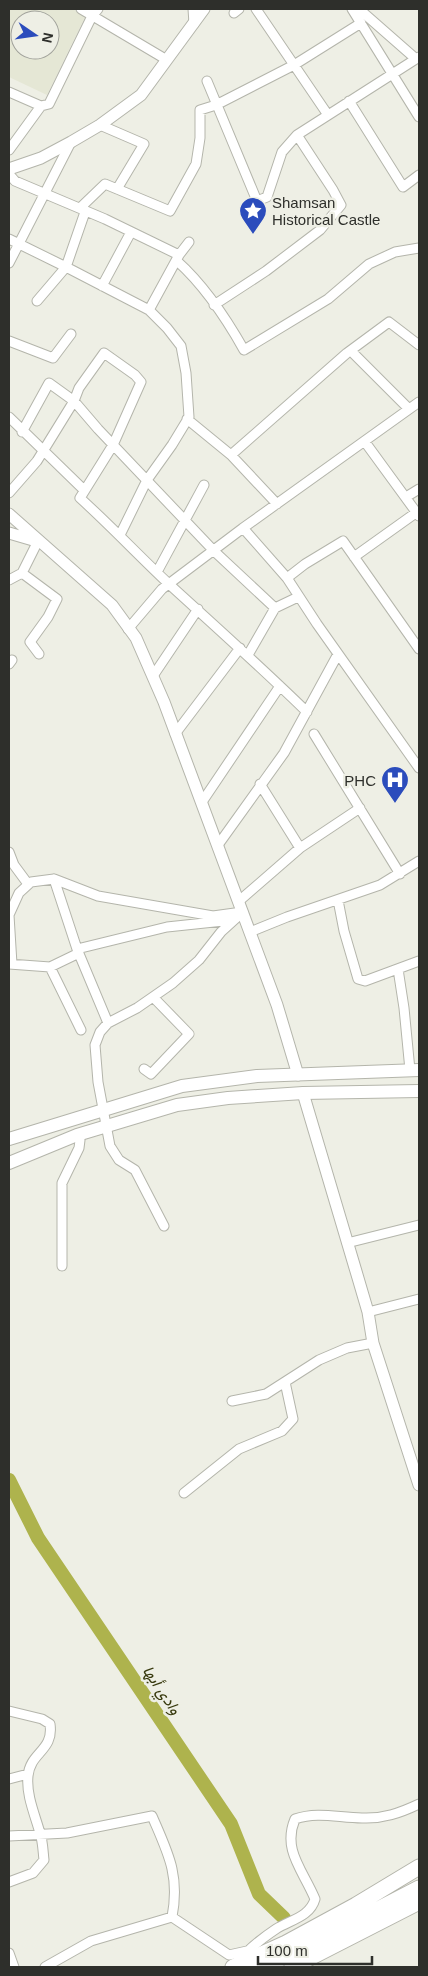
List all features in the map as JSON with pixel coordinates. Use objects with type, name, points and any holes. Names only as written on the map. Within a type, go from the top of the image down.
[{"type":"highway","points":[[234,1966],[286,1943],[356,1905],[419,1867]]},
{"type":"highway","points":[[298,1963],[419,1888]]},
{"type":"highway","points":[[298,1963],[419,1902]]},
{"type":"highway","points":[[260,1967],[298,1963],[419,1911]]},
{"type":"main road","points":[[9,1139],[103,1112],[127,1102],[182,1086],[257,1076],[415,1070]]},
{"type":"main road","points":[[9,1163],[77,1135],[177,1104],[228,1098],[303,1093],[419,1091]]},
{"type":"street","points":[[81,9],[95,12],[167,60]]},
{"type":"street","points":[[193,9],[194,24]]},
{"type":"street","points":[[9,169],[41,158],[71,142],[100,125],[140,95],[204,9]]},
{"type":"street","points":[[256,9],[328,115]]},
{"type":"street","points":[[352,9],[419,117]]},
{"type":"street","points":[[207,81],[257,201],[267,197],[282,152],[296,135],[418,58],[359,9]]},
{"type":"street","points":[[9,93],[41,106],[49,104],[95,12]]},
{"type":"street","points":[[36,301],[66,267],[82,210],[105,184],[170,211],[196,164],[200,138],[200,110],[216,105],[294,65],[361,23]]},
{"type":"street","points":[[349,101],[403,187],[419,175]]},
{"type":"street","points":[[9,150],[41,106]]},
{"type":"street","points":[[100,125],[144,144],[117,189]]},
{"type":"street","points":[[214,305],[266,271],[320,230],[341,205],[296,135]]},
{"type":"street","points":[[9,263],[71,142]]},
{"type":"street","points":[[9,174],[15,180],[131,232],[178,258],[214,305],[225,316],[244,350],[328,299],[370,264],[395,252],[419,248]]},
{"type":"street","points":[[102,286],[131,232]]},
{"type":"street","points":[[9,239],[149,310],[181,346],[186,373],[187,419],[172,445],[147,480],[120,535]]},
{"type":"street","points":[[149,310],[189,242]]},
{"type":"street","points":[[231,455],[351,351],[389,322],[419,345]]},
{"type":"street","points":[[9,341],[53,358],[71,334]]},
{"type":"street","points":[[351,351],[410,409]]},
{"type":"street","points":[[9,493],[43,451],[87,376],[104,353],[135,375],[141,382],[113,445],[80,498],[169,584],[248,655],[307,712]]},
{"type":"street","points":[[22,432],[49,383],[74,401],[113,445],[214,550],[275,608]]},
{"type":"street","points":[[128,629],[162,589],[243,528],[419,402]]},
{"type":"street","points":[[9,417],[22,432],[84,490]]},
{"type":"street","points":[[187,419],[231,455],[277,504]]},
{"type":"street","points":[[354,557],[418,514],[365,442]]},
{"type":"street","points":[[157,572],[204,485]]},
{"type":"street","points":[[406,497],[419,489]]},
{"type":"street","points":[[9,514],[112,605],[136,638],[153,676],[243,912],[277,1005],[298,1075]]},
{"type":"street","points":[[243,528],[287,578],[298,597],[419,768]]},
{"type":"street","points":[[9,533],[38,541]]},
{"type":"street","points":[[9,580],[22,573],[38,541]]},
{"type":"street","points":[[287,578],[305,564],[343,541],[419,649]]},
{"type":"street","points":[[22,573],[57,600],[48,617],[30,642],[39,654]]},
{"type":"street","points":[[248,655],[275,608],[298,597]]},
{"type":"street","points":[[153,676],[198,609]]},
{"type":"street","points":[[175,734],[240,648]]},
{"type":"street","points":[[218,845],[284,753],[338,654]]},
{"type":"street","points":[[202,802],[280,686]]},
{"type":"street","points":[[314,734],[400,874]]},
{"type":"street","points":[[260,784],[300,848]]},
{"type":"street","points":[[238,900],[300,848],[360,808]]},
{"type":"street","points":[[9,852],[14,864],[28,884]]},
{"type":"street","points":[[250,932],[380,886],[419,861]]},
{"type":"street","points":[[234,920],[167,927],[78,951],[50,967],[10,964],[9,915],[19,893],[31,882],[54,880],[98,896],[214,916],[243,912]]},
{"type":"street","points":[[54,880],[78,951],[108,1023]]},
{"type":"street","points":[[338,900],[344,931],[358,979],[365,981],[419,961]]},
{"type":"street","points":[[164,1226],[135,1170],[119,1160],[110,1146],[103,1112],[94,1045],[100,1032],[108,1023],[137,1008],[173,983],[199,960],[221,932],[243,912]]},
{"type":"street","points":[[50,967],[82,1030]]},
{"type":"street","points":[[398,969],[415,1070]]},
{"type":"street","points":[[144,1069],[150,1074],[189,1034],[152,997]]},
{"type":"street","points":[[303,1093],[368,1312],[373,1343],[419,1485]]},
{"type":"street","points":[[62,1266],[62,1183],[79,1148],[80,1140],[77,1135]]},
{"type":"street","points":[[347,1243],[419,1224]]},
{"type":"street","points":[[368,1312],[419,1299]]},
{"type":"street","points":[[232,1401],[266,1394],[319,1360],[347,1348],[373,1343]]},
{"type":"street","points":[[184,1493],[239,1449],[282,1431],[293,1419],[285,1382]]},
{"type":"street","points":[[9,1711],[42,1719],[50,1724],[52,1735],[30,1764],[28,1774],[30,1795],[41,1835],[44,1860],[33,1873],[9,1882]]},
{"type":"street","points":[[9,1779],[28,1774]]},
{"type":"street","points":[[234,1966],[247,1950],[277,1929],[301,1916],[313,1906],[315,1899],[291,1850],[290,1830],[295,1819],[307,1815],[320,1814],[376,1818],[396,1815],[419,1804]]},
{"type":"street","points":[[9,1836],[67,1833],[152,1816],[172,1864],[176,1897],[172,1917]]},
{"type":"street","points":[[172,1917],[229,1955],[247,1950]]},
{"type":"street","points":[[44,1967],[91,1941],[172,1917]]},
{"type":"street","points":[[9,1953],[14,1967]]},
{"type":"shaded area","points":[[9,9],[72,9],[86,15],[47,95],[9,77]]},
{"type":"waterway","name":"وادي أبها","points":[[9,1480],[38,1538],[231,1824],[259,1894],[284,1918]]},
{"type":"place","name":"Shamsan Historical Castle","points":[[253,235]]},
{"type":"place","name":"PHC","points":[[395,804]]}]
